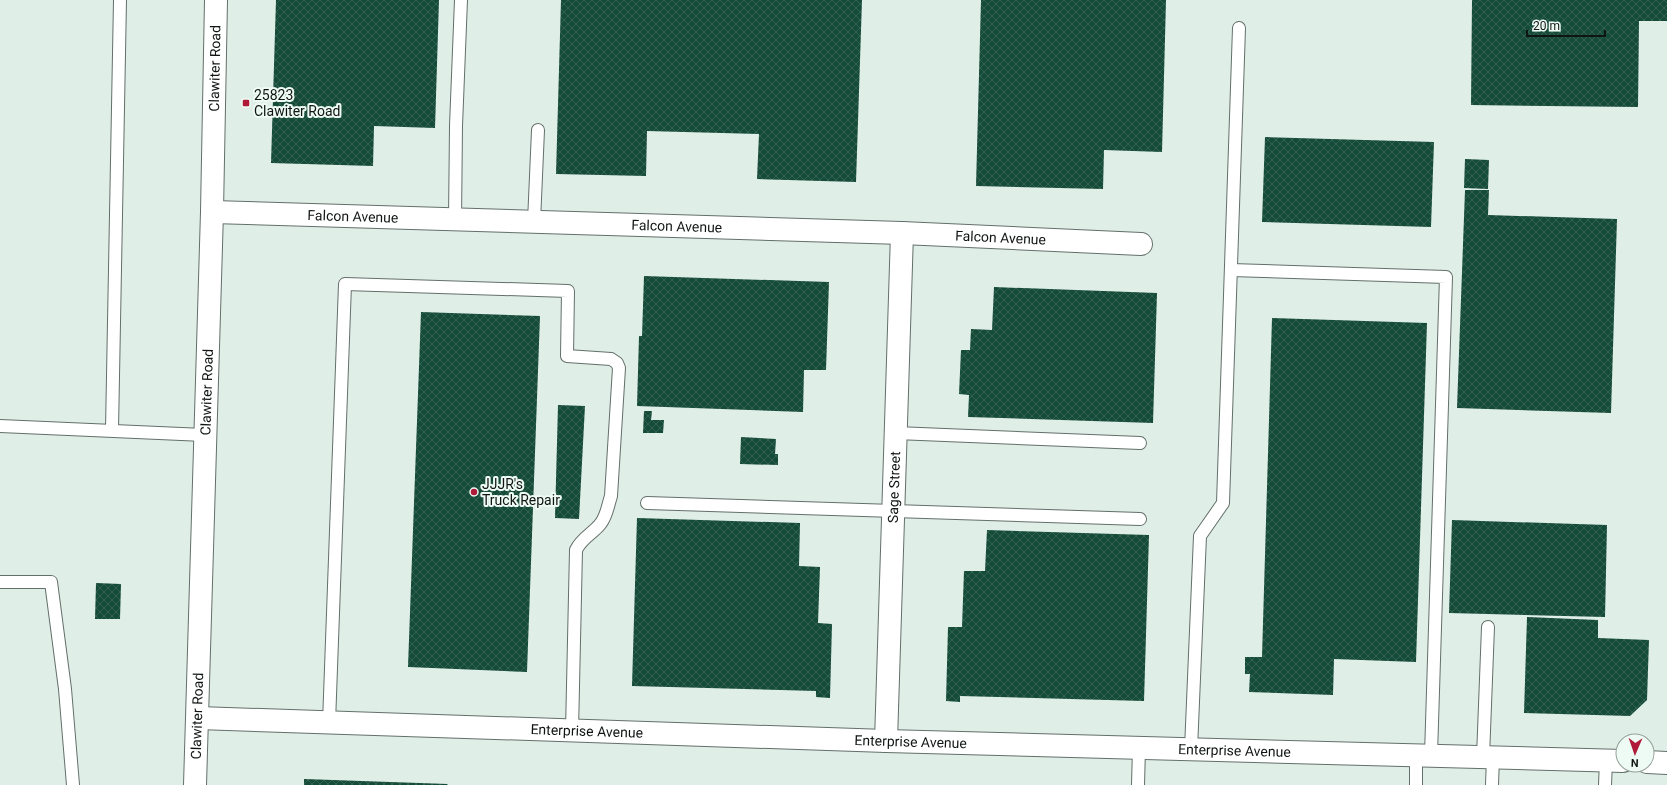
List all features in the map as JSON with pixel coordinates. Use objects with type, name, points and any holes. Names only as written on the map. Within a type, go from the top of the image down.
[{"type":"street","name":"Clawiter Road","points":[[195,785],[198,718],[204,435],[212,212],[216,0]]},
{"type":"street","name":"Falcon Avenue","points":[[212,212],[902,234],[1141,244]]},
{"type":"street","name":"Sage Street","points":[[886,741],[902,234]]},
{"type":"street","name":"Enterprise Avenue","points":[[198,718],[886,741],[1614,761]]},
{"type":"street","points":[[1655,762],[1667,763]]},
{"type":"lane","points":[[112,430],[120,0]]},
{"type":"lane","points":[[455,220],[456,126],[461,0]]},
{"type":"lane","points":[[1191,750],[1200,536],[1223,503],[1239,28]]},
{"type":"lane","points":[[534,222],[538,130]]},
{"type":"lane","points":[[1231,270],[1446,277],[1423,755],[1416,785]]},
{"type":"lane","points":[[329,723],[345,284],[568,290],[567,356],[611,359],[617,363],[619,368],[611,496],[608,509],[601,524],[579,544],[576,550],[572,731]]},
{"type":"lane","points":[[0,426],[204,435]]},
{"type":"lane","points":[[896,433],[1140,443]]},
{"type":"lane","points":[[647,503],[1140,519]]},
{"type":"lane","points":[[0,582],[51,582],[65,689],[73,785]]},
{"type":"lane","points":[[1488,627],[1488,757],[1492,785]]},
{"type":"lane","points":[[1138,785],[1139,748]]},
{"type":"lane","points":[[1605,785],[1614,761]]},
{"type":"building","points":[[276,0],[439,0],[435,128],[374,126],[373,166],[271,163]]},
{"type":"building","points":[[561,0],[862,0],[856,182],[757,179],[759,134],[647,131],[646,176],[556,174]]},
{"type":"building","points":[[981,0],[1166,0],[1162,152],[1104,150],[1103,189],[976,186]]},
{"type":"building","points":[[1472,0],[1667,0],[1667,21],[1639,21],[1638,107],[1471,105]]},
{"type":"building","points":[[1265,137],[1434,142],[1431,227],[1262,222]]},
{"type":"building","points":[[1465,159],[1489,160],[1488,189],[1464,188]]},
{"type":"building","points":[[1465,190],[1489,190],[1488,215],[1617,219],[1611,413],[1457,408]]},
{"type":"building","points":[[644,276],[829,282],[826,370],[804,370],[803,412],[637,406],[639,336],[642,336]]},
{"type":"building","points":[[994,287],[1157,293],[1153,423],[968,417],[969,395],[959,394],[961,350],[970,350],[971,329],[992,330]]},
{"type":"building","name":"JJJR's Truck Repair","points":[[421,312],[540,316],[527,672],[408,667]]},
{"type":"building","points":[[1272,318],[1427,323],[1416,662],[1334,659],[1333,695],[1249,692],[1250,674],[1245,674],[1245,657],[1262,657]]},
{"type":"building","points":[[558,405],[585,406],[579,519],[555,518]]},
{"type":"building","points":[[644,411],[652,411],[651,420],[664,420],[663,433],[643,433]]},
{"type":"building","points":[[741,437],[776,439],[775,454],[778,454],[778,465],[740,464]]},
{"type":"building","points":[[637,518],[800,523],[799,566],[820,567],[818,623],[832,624],[830,698],[816,697],[816,691],[632,686]]},
{"type":"building","points":[[1452,520],[1607,525],[1605,617],[1449,613]]},
{"type":"building","points":[[987,530],[1149,535],[1144,701],[960,696],[960,702],[946,701],[948,627],[962,627],[964,571],[985,571]]},
{"type":"building","points":[[96,583],[121,584],[120,619],[95,619]]},
{"type":"building","points":[[1527,617],[1598,620],[1598,638],[1649,640],[1647,700],[1630,716],[1524,713]]},
{"type":"building","points":[[304,779],[448,784],[304,785]]},
{"type":"place","name":"25823 Clawiter Road","points":[[246,103]]},
{"type":"place","name":"JJJR's Truck Repair","points":[[474,492]]}]
